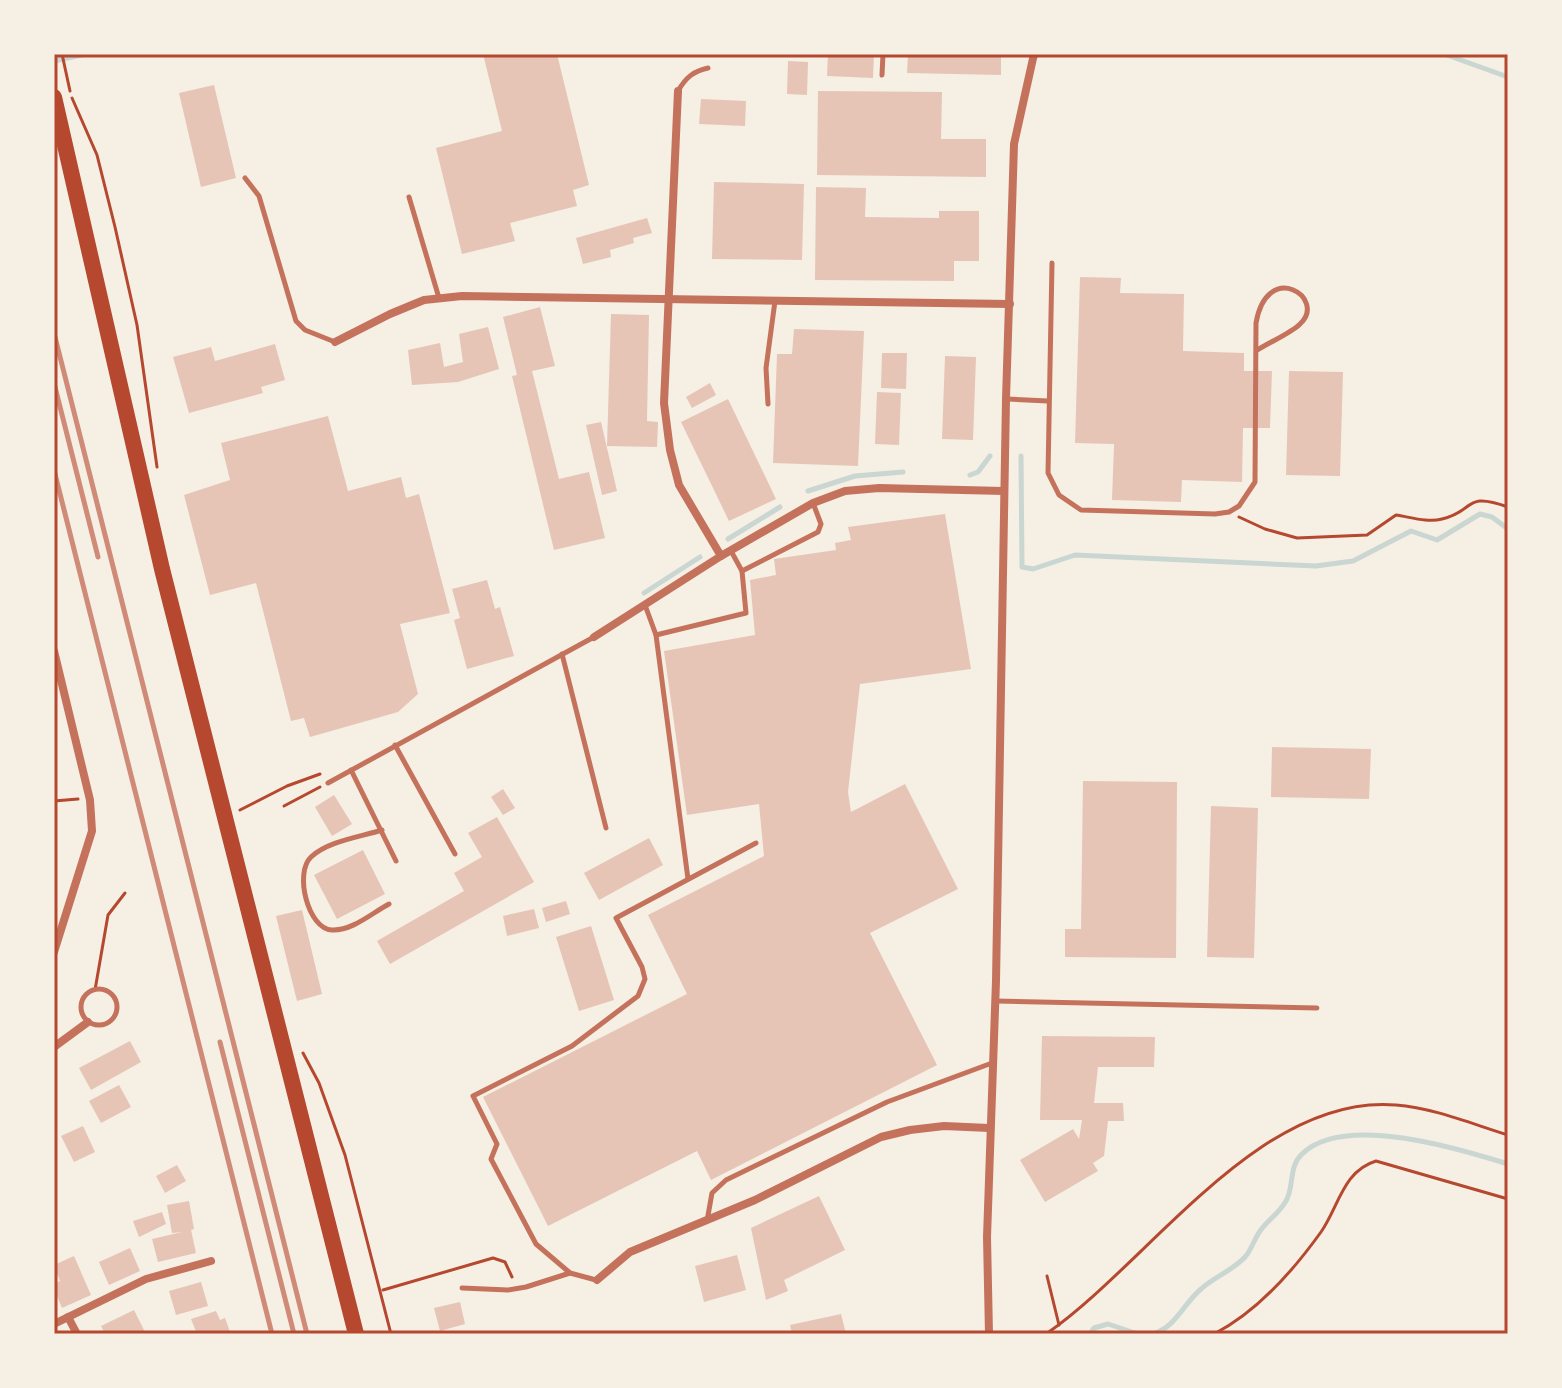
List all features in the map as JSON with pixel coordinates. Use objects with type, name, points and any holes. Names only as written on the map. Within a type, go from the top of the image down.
[{"type":"main road","points":[[54,97],[162,569],[356,1334]]},
{"type":"street","points":[[989,1334],[989,1128],[995,1001],[1014,144],[1034,54]]},
{"type":"street","points":[[678,91],[664,403],[670,450],[679,485],[721,556]]},
{"type":"street","points":[[335,342],[424,300],[462,296],[1010,304]]},
{"type":"street","points":[[594,637],[721,556],[813,503],[845,491],[879,488],[1004,491]]},
{"type":"street","points":[[54,651],[90,800],[92,831],[54,952]]},
{"type":"street","points":[[54,1047],[88,1022]]},
{"type":"street","points":[[597,1280],[630,1252],[755,1200],[881,1137],[944,1126],[989,1128]]},
{"type":"street","points":[[54,1324],[146,1279],[211,1261]]},
{"type":"street","points":[[68,1317],[77,1334]]},
{"type":"lane","points":[[882,75],[883,54]]},
{"type":"lane","points":[[678,91],[683,81],[696,71],[708,68]]},
{"type":"lane","points":[[245,178],[259,196],[296,321],[305,330],[335,342]]},
{"type":"lane","points":[[409,197],[440,299]]},
{"type":"lane","points":[[1052,263],[1048,473],[1059,495],[1081,510],[1215,514],[1229,512],[1239,506],[1255,482],[1256,323],[1259,307],[1271,291],[1283,286],[1297,290],[1306,301],[1307,312],[1302,324],[1256,351]]},
{"type":"lane","points":[[768,404],[766,368],[775,301]]},
{"type":"lane","points":[[1006,399],[1048,401]]},
{"type":"lane","points":[[742,571],[818,532],[821,524],[813,503]]},
{"type":"lane","points":[[656,635],[746,613],[742,571],[730,551]]},
{"type":"lane","points":[[645,604],[656,635],[688,879]]},
{"type":"lane","points":[[328,783],[594,637]]},
{"type":"lane","points":[[562,654],[606,828]]},
{"type":"lane","points":[[395,745],[455,854]]},
{"type":"lane","points":[[351,770],[396,861]]},
{"type":"lane","points":[[382,830],[331,846],[311,857],[303,870],[301,883],[317,922],[325,929],[350,927],[389,904]]},
{"type":"lane","points":[[597,1280],[570,1273],[536,1244],[491,1159],[497,1144],[473,1096],[572,1046],[638,996],[645,979],[642,967],[616,918],[756,843]]},
{"type":"lane","points":[[95,990],[109,992],[116,1004],[113,1018],[102,1025],[88,1022],[83,1017],[81,1003],[95,990]]},
{"type":"lane","points":[[995,1001],[1317,1008]]},
{"type":"lane","points":[[707,1221],[712,1193],[726,1180],[887,1102],[992,1063]]},
{"type":"lane","points":[[462,1288],[516,1288],[570,1273]]},
{"type":"path","points":[[62,54],[78,112],[97,155],[115,227],[137,325],[159,479]]},
{"type":"path","points":[[1229,512],[1265,529],[1297,538],[1367,535],[1396,515],[1437,521],[1483,499],[1508,507]]},
{"type":"path","points":[[240,810],[287,786],[330,771],[351,770]]},
{"type":"path","points":[[284,806],[328,783]]},
{"type":"path","points":[[54,801],[70,798],[90,800]]},
{"type":"path","points":[[95,990],[108,915],[125,893]]},
{"type":"path","points":[[301,1049],[330,1108],[391,1334]]},
{"type":"path","points":[[1046,1334],[1228,1173],[1287,1131],[1338,1111],[1394,1105],[1429,1111],[1508,1135]]},
{"type":"path","points":[[1214,1334],[1240,1320],[1301,1257],[1322,1230],[1348,1181],[1361,1166],[1376,1161],[1508,1199]]},
{"type":"path","points":[[381,1290],[493,1258],[505,1262],[516,1288]]},
{"type":"path","points":[[1047,1276],[1059,1325]]},
{"type":"building","points":[[483,54],[557,54],[589,185],[573,190],[577,206],[510,223],[515,241],[462,254],[436,148],[502,131]]},
{"type":"building","points":[[828,54],[874,54],[873,78],[827,76]]},
{"type":"building","points":[[908,54],[1001,54],[1001,75],[907,73]]},
{"type":"building","points":[[788,61],[808,62],[807,95],[787,94]]},
{"type":"building","points":[[214,85],[236,178],[201,187],[179,93]]},
{"type":"building","points":[[818,91],[942,92],[941,139],[986,139],[986,177],[817,175]]},
{"type":"building","points":[[701,99],[746,101],[745,126],[699,124]]},
{"type":"building","points":[[714,182],[804,184],[802,260],[712,259]]},
{"type":"building","points":[[816,187],[866,188],[865,217],[939,218],[939,211],[979,211],[979,261],[954,261],[954,281],[815,280]]},
{"type":"building","points":[[647,218],[652,233],[633,238],[634,243],[610,250],[611,257],[583,264],[576,238]]},
{"type":"building","points":[[1080,277],[1121,278],[1120,293],[1184,294],[1183,351],[1244,353],[1244,371],[1272,371],[1270,428],[1243,428],[1242,482],[1182,480],[1181,502],[1112,500],[1114,444],[1075,443]]},
{"type":"building","points":[[540,307],[555,366],[532,371],[559,479],[589,472],[605,538],[554,550],[512,376],[517,375],[503,317]]},
{"type":"building","points":[[611,314],[649,315],[647,421],[658,422],[657,447],[607,446]]},
{"type":"building","points":[[488,327],[499,369],[458,382],[412,385],[408,350],[440,343],[444,367],[463,362],[459,334]]},
{"type":"building","points":[[794,329],[864,331],[858,466],[773,463],[777,354],[792,354]]},
{"type":"building","points":[[275,344],[285,380],[261,387],[263,393],[189,413],[173,357],[211,347],[215,361]]},
{"type":"building","points":[[882,353],[907,353],[906,389],[881,388]]},
{"type":"building","points":[[945,356],[976,357],[973,440],[942,439]]},
{"type":"building","points":[[1289,371],[1343,372],[1340,476],[1286,475]]},
{"type":"building","points":[[710,383],[716,395],[692,408],[686,397]]},
{"type":"building","points":[[877,392],[901,393],[899,445],[875,444]]},
{"type":"building","points":[[728,399],[776,499],[729,521],[681,422]]},
{"type":"building","points":[[328,416],[348,491],[401,477],[406,498],[419,494],[450,613],[400,624],[418,694],[398,712],[310,737],[304,718],[291,721],[256,583],[210,595],[184,495],[230,480],[221,443]]},
{"type":"building","points":[[601,422],[617,491],[602,495],[586,425]]},
{"type":"building","points":[[945,514],[971,669],[860,684],[848,792],[851,812],[905,784],[958,889],[870,933],[937,1065],[711,1180],[697,1151],[548,1226],[483,1097],[687,994],[648,915],[764,856],[759,804],[687,815],[664,651],[755,635],[750,580],[776,575],[774,559],[836,550],[835,543],[851,540],[848,527]]},
{"type":"building","points":[[487,580],[495,609],[500,607],[514,656],[467,669],[454,620],[460,618],[452,589]]},
{"type":"building","points":[[1272,747],[1371,749],[1369,799],[1271,797]]},
{"type":"building","points":[[1083,781],[1177,782],[1176,958],[1065,957],[1065,929],[1081,929]]},
{"type":"building","points":[[503,789],[515,808],[503,815],[491,797]]},
{"type":"building","points":[[334,795],[352,824],[332,836],[315,807]]},
{"type":"building","points":[[1211,806],[1258,808],[1254,958],[1207,957]]},
{"type":"building","points":[[497,817],[534,882],[390,964],[377,941],[464,891],[454,873],[482,857],[468,833]]},
{"type":"building","points":[[649,838],[663,865],[599,900],[584,873]]},
{"type":"building","points":[[363,850],[385,894],[337,919],[314,875]]},
{"type":"building","points":[[566,901],[570,914],[546,922],[542,908]]},
{"type":"building","points":[[534,909],[539,928],[507,936],[503,916]]},
{"type":"building","points":[[302,910],[322,994],[297,1001],[276,916]]},
{"type":"building","points":[[591,926],[614,1000],[579,1011],[556,937]]},
{"type":"building","points":[[1042,1036],[1155,1037],[1154,1067],[1098,1067],[1094,1103],[1123,1103],[1124,1121],[1108,1121],[1104,1156],[1093,1163],[1098,1171],[1045,1202],[1020,1160],[1073,1129],[1079,1139],[1082,1120],[1040,1120]]},
{"type":"building","points":[[130,1041],[141,1062],[91,1090],[79,1068]]},
{"type":"building","points":[[119,1085],[131,1107],[101,1123],[89,1101]]},
{"type":"building","points":[[83,1126],[95,1152],[74,1162],[61,1136]]},
{"type":"building","points":[[177,1165],[186,1181],[165,1193],[156,1176]]},
{"type":"building","points":[[819,1196],[845,1250],[784,1280],[788,1291],[766,1300],[751,1228]]},
{"type":"building","points":[[189,1201],[196,1253],[158,1262],[152,1239],[182,1232],[172,1233],[167,1205]]},
{"type":"building","points":[[162,1212],[166,1224],[139,1237],[133,1221]]},
{"type":"building","points":[[130,1248],[140,1271],[109,1285],[99,1262]]},
{"type":"building","points":[[737,1255],[746,1290],[704,1302],[695,1266]]},
{"type":"building","points":[[74,1256],[91,1295],[62,1308],[54,1289],[54,1284],[60,1281],[54,1265]]},
{"type":"building","points":[[201,1282],[208,1306],[176,1315],[169,1291]]},
{"type":"building","points":[[460,1302],[465,1324],[440,1331],[434,1308]]},
{"type":"building","points":[[134,1310],[145,1332],[105,1334],[101,1326]]},
{"type":"building","points":[[216,1311],[220,1320],[225,1318],[230,1332],[197,1334],[191,1319]]},
{"type":"building","points":[[841,1314],[846,1334],[792,1334],[790,1325]]},
{"type":"waterway","points":[[54,61],[86,54]]},
{"type":"waterway","points":[[1444,54],[1508,77]]},
{"type":"waterway","points":[[970,475],[978,472],[990,456]]},
{"type":"waterway","points":[[1021,456],[1022,567],[1033,569],[1075,555],[1316,566],[1353,561],[1411,531],[1437,540],[1480,514],[1492,517],[1508,529]]},
{"type":"waterway","points":[[808,491],[855,476],[903,472]]},
{"type":"waterway","points":[[728,539],[780,507]]},
{"type":"waterway","points":[[644,593],[700,557]]},
{"type":"waterway","points":[[1153,1334],[1168,1326],[1201,1289],[1245,1257],[1261,1230],[1285,1203],[1298,1159],[1321,1142],[1345,1136],[1403,1138],[1508,1164]]},
{"type":"waterway","points":[[1090,1334],[1094,1328],[1108,1324],[1138,1334]]},
{"type":"railway","points":[[54,333],[307,1334]]},
{"type":"railway","points":[[54,383],[98,557]]},
{"type":"railway","points":[[54,470],[272,1334]]},
{"type":"railway","points":[[220,1042],[294,1334]]}]
